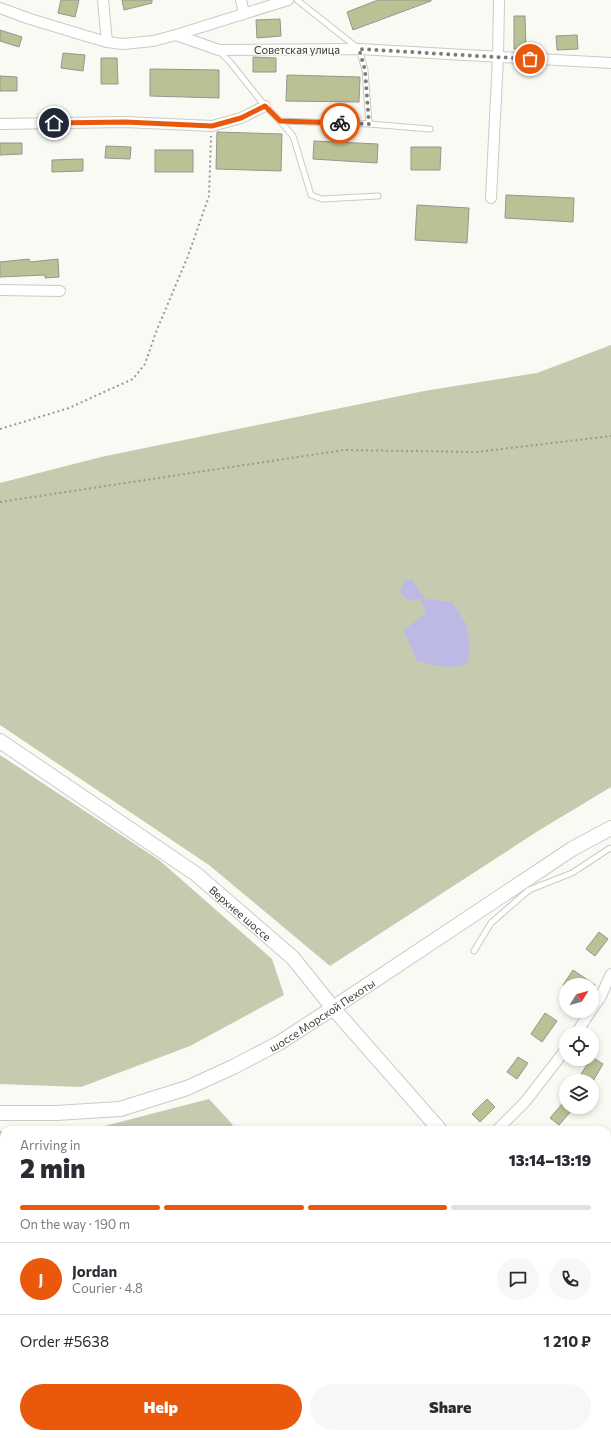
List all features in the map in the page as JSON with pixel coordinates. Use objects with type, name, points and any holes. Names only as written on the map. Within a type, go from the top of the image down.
[{"type":"main road","name":"Верхнее шоссе","points":[[0,741],[196,874],[293,958],[333,1008],[436,1126]]},
{"type":"main road","name":"шоссе Морской Пехоты","points":[[0,1114],[56,1113],[120,1109],[180,1090],[233,1067],[279,1042],[333,1008],[572,849],[611,828]]},
{"type":"street","points":[[103,0],[108,42]]},
{"type":"street","points":[[241,0],[244,13]]},
{"type":"street","points":[[0,8],[27,18],[108,42],[138,44],[176,35],[288,0]]},
{"type":"street","points":[[491,198],[498,57],[499,0]]},
{"type":"street","name":"Советская улица","points":[[176,35],[219,50],[359,49],[611,63]]},
{"type":"street","points":[[0,124],[125,122],[212,126],[241,118],[265,106]]},
{"type":"street","points":[[0,290],[60,291]]},
{"type":"street","points":[[599,999],[611,974]]},
{"type":"street","points":[[501,1126],[525,1102],[559,1058]]},
{"type":"lane","points":[[297,0],[359,49],[365,70],[369,124]]},
{"type":"lane","points":[[219,50],[265,106],[293,136],[311,195],[322,199],[378,196]]},
{"type":"lane","points":[[280,121],[369,124],[430,129]]},
{"type":"lane","points":[[474,951],[491,923],[529,890],[572,873],[611,848]]},
{"type":"path","points":[[0,429],[68,408],[104,392],[133,379],[146,364],[156,332],[188,256],[209,196],[212,126]]},
{"type":"path","points":[[0,502],[344,450],[477,452],[611,436]]},
{"type":"green space","points":[[611,345],[611,787],[538,831],[330,966],[209,865],[0,725],[0,483],[101,457],[424,391],[537,373]]},
{"type":"green space","points":[[0,755],[159,860],[272,959],[284,995],[190,1046],[81,1087],[0,1084]]},
{"type":"green space","points":[[209,1099],[233,1125],[231,1126],[104,1126]]},
{"type":"water","points":[[412,579],[425,599],[452,602],[467,625],[470,648],[468,663],[456,667],[450,667],[436,666],[417,661],[404,630],[426,613],[420,598],[409,601],[400,592],[404,580]]},
{"type":"building","points":[[61,0],[79,0],[75,17],[58,13]]},
{"type":"building","points":[[122,0],[152,0],[152,3],[124,10]]},
{"type":"building","points":[[378,0],[431,1],[353,30],[347,12]]},
{"type":"building","points":[[514,16],[525,16],[526,49],[514,49]]},
{"type":"building","points":[[280,19],[281,36],[257,38],[256,20]]},
{"type":"building","points":[[0,30],[22,37],[19,47],[0,41]]},
{"type":"building","points":[[577,35],[578,49],[557,50],[556,36]]},
{"type":"building","points":[[63,53],[85,55],[83,71],[61,68]]},
{"type":"building","points":[[253,57],[276,58],[276,72],[253,72]]},
{"type":"building","points":[[101,58],[117,58],[118,84],[101,84]]},
{"type":"building","points":[[150,69],[219,70],[219,98],[150,96]]},
{"type":"building","points":[[287,75],[360,77],[359,102],[286,101]]},
{"type":"building","points":[[0,76],[17,77],[17,91],[0,91]]},
{"type":"building","points":[[217,132],[282,134],[281,171],[216,169]]},
{"type":"building","points":[[314,141],[378,144],[377,163],[313,159]]},
{"type":"building","points":[[0,143],[22,143],[22,154],[0,155]]},
{"type":"building","points":[[106,146],[131,147],[130,159],[105,158]]},
{"type":"building","points":[[411,147],[441,147],[440,170],[411,170]]},
{"type":"building","points":[[155,150],[193,150],[193,172],[155,172]]},
{"type":"building","points":[[83,159],[83,171],[52,172],[52,160]]},
{"type":"building","points":[[506,195],[574,198],[573,222],[505,218]]},
{"type":"building","points":[[417,205],[469,208],[467,243],[415,240]]},
{"type":"building","points":[[29,259],[30,262],[58,259],[59,277],[45,278],[45,275],[0,277],[0,262]]},
{"type":"building","points":[[599,932],[608,939],[595,956],[586,949]]},
{"type":"building","points":[[573,970],[585,978],[568,978]]},
{"type":"building","points":[[545,1013],[557,1021],[542,1042],[531,1034]]},
{"type":"building","points":[[518,1057],[528,1063],[517,1079],[507,1072]]},
{"type":"building","points":[[599,1061],[603,1064],[597,1074],[581,1074],[586,1066],[599,1066]]},
{"type":"building","points":[[487,1099],[495,1107],[480,1122],[472,1114]]},
{"type":"building","points":[[559,1108],[559,1114],[569,1114],[559,1125],[550,1118]]},
{"type":"way so far","points":[[340,123],[369,124],[365,70],[359,49],[530,59]]},
{"type":"route","points":[[54,123],[125,122],[212,126],[241,118],[265,106],[280,121],[340,123]]}]
